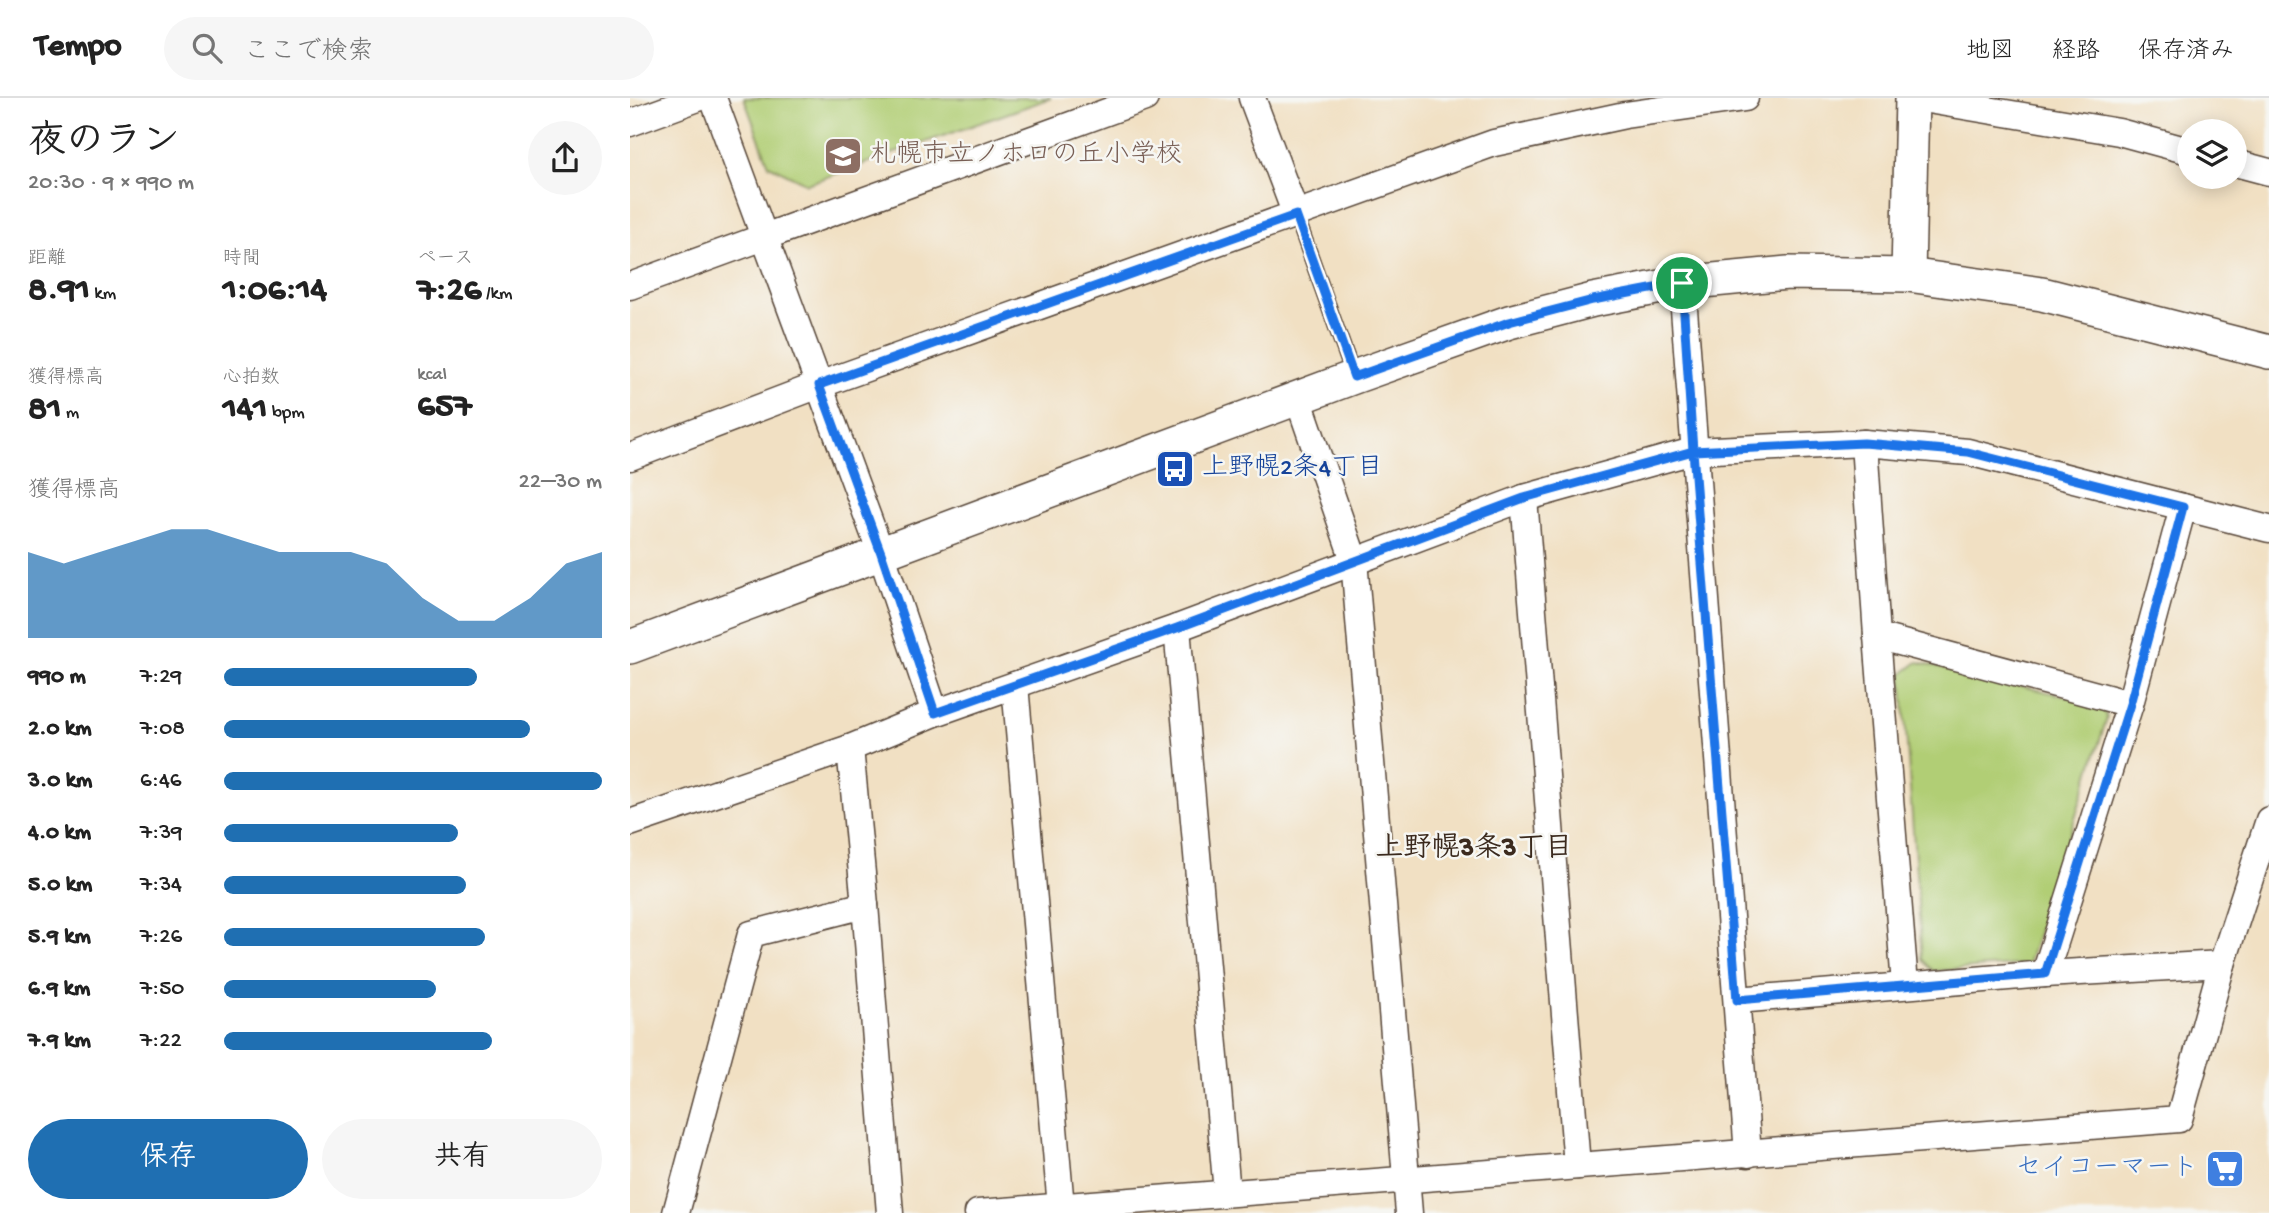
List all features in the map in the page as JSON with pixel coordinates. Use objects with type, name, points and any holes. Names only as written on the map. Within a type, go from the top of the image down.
[{"type":"street","points":[[630,123],[698,98]]},
{"type":"street","points":[[713,98],[881,553],[935,713]]},
{"type":"street","points":[[630,286],[1146,98]]},
{"type":"street","points":[[1252,98],[1296,215]]},
{"type":"street","points":[[630,457],[819,385],[1494,143],[1625,115],[1745,98]]},
{"type":"street","points":[[1908,275],[1914,98],[2119,132],[2177,148]]},
{"type":"street","points":[[2247,166],[2269,172]]},
{"type":"street","points":[[630,647],[1354,377],[1509,322],[1593,300],[1682,283],[1788,273],[1908,275],[2042,294],[2269,352]]},
{"type":"street","points":[[1682,283],[1748,1154]]},
{"type":"street","points":[[1298,398],[1354,560],[1409,1213]]},
{"type":"street","points":[[1864,443],[1905,985]]},
{"type":"street","points":[[630,823],[850,748],[935,713],[1177,628],[1524,498],[1693,451],[1864,443],[1968,452],[2269,529]]},
{"type":"street","points":[[1524,498],[1577,1166]]},
{"type":"street","points":[[2045,974],[2130,704],[2183,507]]},
{"type":"street","points":[[1177,628],[1227,1193]]},
{"type":"street","points":[[1877,636],[2130,704]]},
{"type":"street","points":[[1015,685],[1061,1208]]},
{"type":"street","points":[[850,748],[890,1213]]},
{"type":"street","points":[[978,1213],[2179,1119],[2222,964],[2269,820]]},
{"type":"street","points":[[676,1213],[751,934],[865,905]]},
{"type":"street","points":[[1737,1000],[2045,974],[2222,964]]},
{"type":"lane","points":[[1296,215],[1354,377]]},
{"type":"green space","name":"札幌市立ノホロの丘小学校","points":[[744,98],[1051,98],[807,184],[769,165]]},
{"type":"green space","points":[[1918,662],[2103,705],[2107,718],[2028,964],[1933,971],[1922,959],[1902,674]]},
{"type":"place","name":"札幌市立ノホロの丘小学校","points":[[843,156]]},
{"type":"place","name":"上野幌2条4丁目","points":[[1175,469]]},
{"type":"place","name":"セイコーマート","points":[[2225,1169]]},
{"type":"district","name":"上野幌3条3丁目","points":[[1474,849]]},
{"type":"route","points":[[1682,283],[1593,300],[1509,322],[1354,377],[1296,215],[819,385],[881,553],[935,713],[1177,628],[1524,498],[1693,451],[1864,443],[1968,452],[2183,507],[2130,704],[2045,974],[1737,1000],[1693,451],[1682,283]]}]
